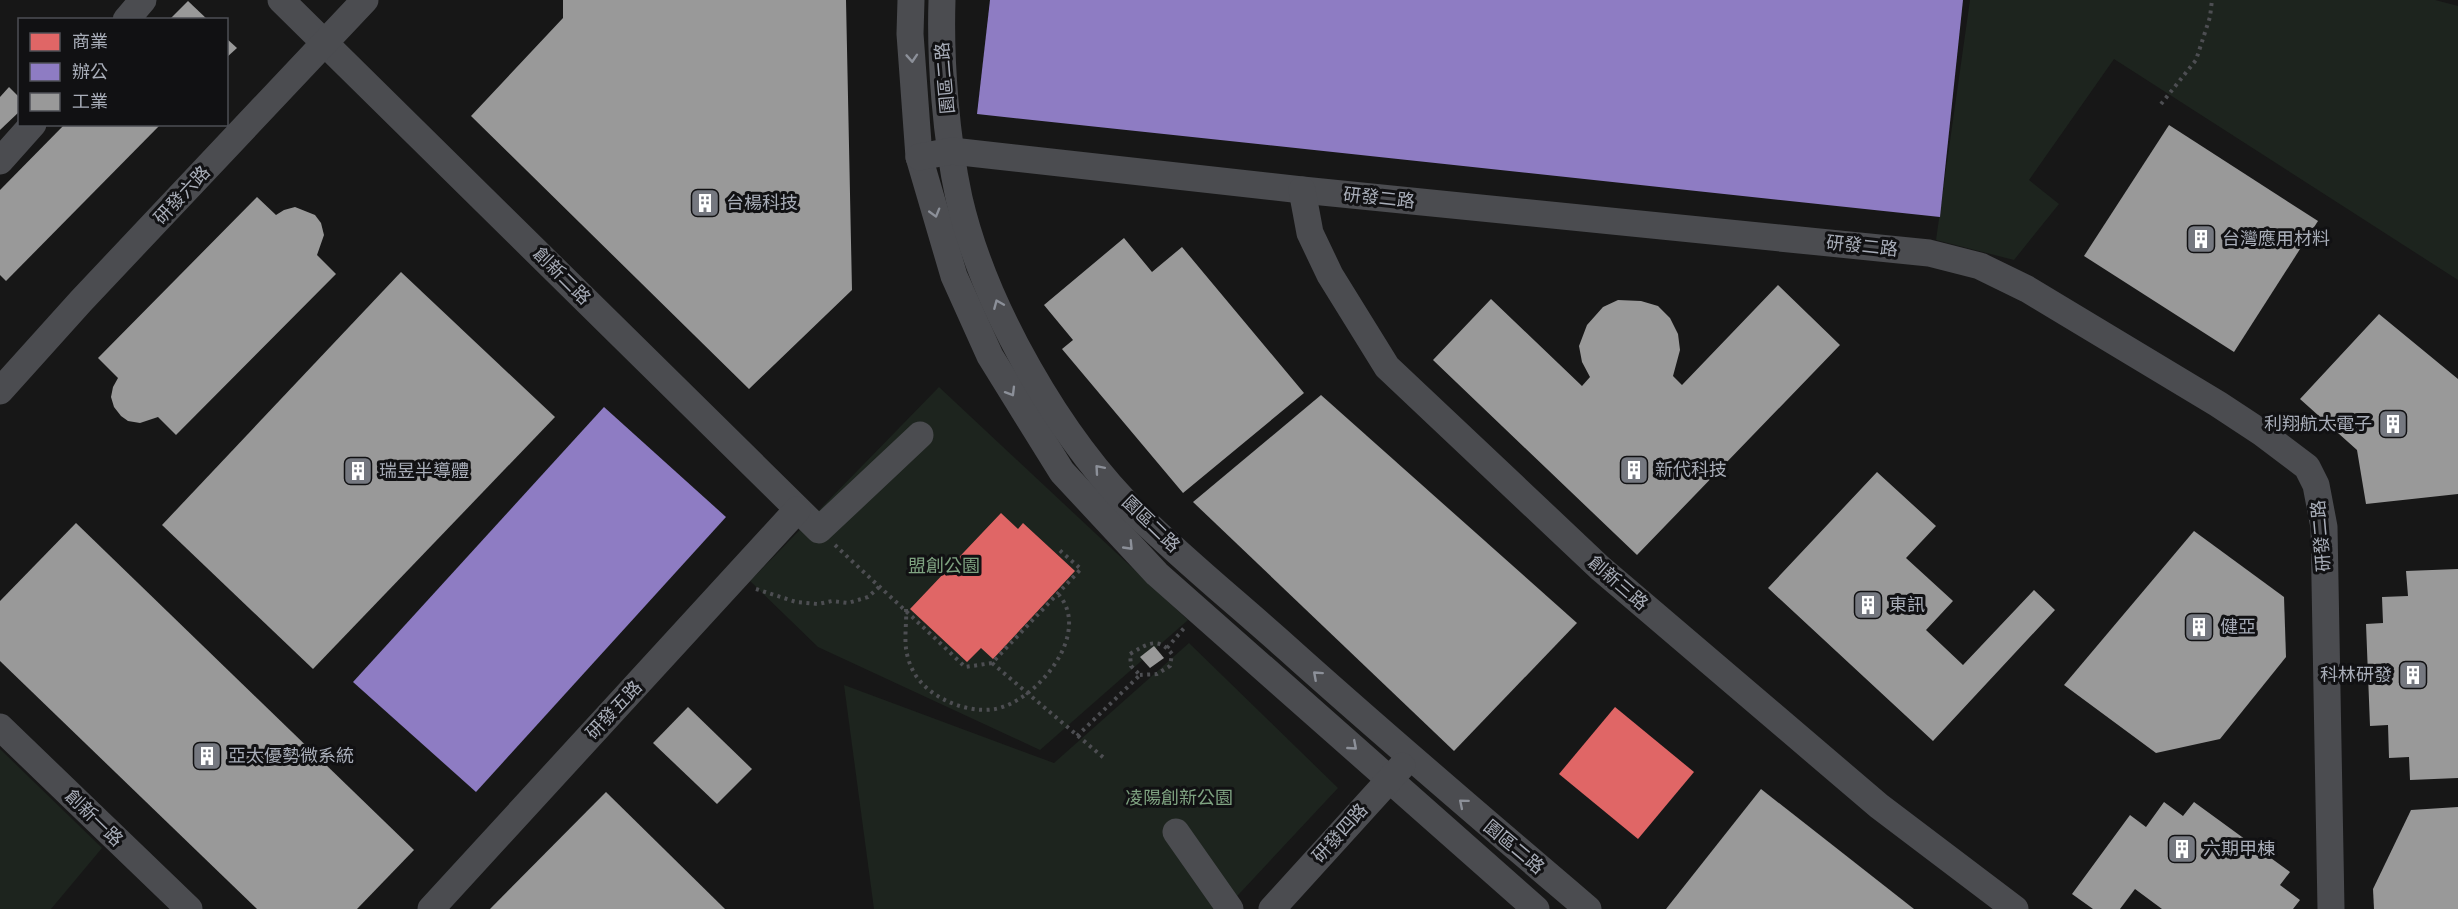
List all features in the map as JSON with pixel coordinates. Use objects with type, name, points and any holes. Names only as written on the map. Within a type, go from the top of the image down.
[{"type":"street","points":[[128,18],[143,0]]},
{"type":"street","name":"創新二路","points":[[281,0],[819,530]]},
{"type":"street","name":"研發六路","points":[[0,391],[81,301],[365,0]]},
{"type":"street","name":"園區二路","points":[[911,0],[910,34],[919,157],[954,276],[990,356],[1062,472],[1156,574],[1536,909]]},
{"type":"street","name":"園區二路","points":[[942,0],[940,42],[960,200],[981,264],[1016,347],[1053,407],[1086,454],[1137,514],[1409,758],[1588,909]]},
{"type":"street","points":[[0,161],[31,126]]},
{"type":"street","name":"研發二路","points":[[919,157],[952,151],[1302,190],[1917,252],[1980,266],[2027,289],[2262,433],[2307,467],[2316,485],[2324,527],[2331,909]]},
{"type":"street","name":"創新三路","points":[[1302,190],[1310,233],[1330,275],[1387,367],[1600,568],[1879,806],[2015,909]]},
{"type":"street","points":[[819,530],[920,435]]},
{"type":"street","name":"研發五路","points":[[431,909],[797,510]]},
{"type":"street","name":"創新一路","points":[[0,727],[189,909]]},
{"type":"street","name":"研發四路","points":[[1272,909],[1409,758]]},
{"type":"street","points":[[1176,832],[1230,909]]},
{"type":"path","points":[[2161,104],[2196,60],[2210,17],[2212,0]]},
{"type":"path","points":[[819,530],[879,587],[906,609],[964,667],[992,663],[1082,569],[1057,548]]},
{"type":"path","points":[[756,589],[796,602],[818,604],[832,601],[848,603],[868,597],[879,587]]},
{"type":"path","points":[[906,609],[904,633],[908,661],[917,678],[930,692],[949,702],[970,709],[996,709],[1029,694],[1056,663],[1066,641],[1066,604],[1059,595]]},
{"type":"path","points":[[1167,648],[1185,627]]},
{"type":"path","points":[[1077,736],[1140,675],[1157,674],[1170,666],[1172,654],[1158,643],[1145,645],[1130,654],[1131,666],[1140,675]]},
{"type":"path","points":[[992,663],[1104,758]]},
{"type":"green space","points":[[1970,0],[2435,0],[2458,6],[2458,280],[2114,59],[2029,180],[2059,204],[2014,260],[1936,240]]},
{"type":"green space","name":"盟創公園","points":[[939,387],[1188,620],[1040,750],[818,647],[750,581]]},
{"type":"green space","name":"凌陽創新公園","points":[[1189,643],[1338,788],[1225,909],[874,909],[844,685],[1054,763]]},
{"type":"green space","points":[[0,749],[102,848],[51,909],[0,909]]},
{"type":"building: 商業","points":[[1001,513],[1018,529],[1023,523],[1075,571],[993,659],[981,648],[967,662],[910,609]]},
{"type":"building: 商業","points":[[1615,707],[1694,772],[1638,839],[1559,774]]},
{"type":"building: 辦公","points":[[990,0],[1963,0],[1940,217],[977,114]]},
{"type":"building: 辦公","points":[[604,407],[726,517],[476,792],[353,682]]},
{"type":"building: 工業","name":"台楊科技","points":[[563,0],[846,0],[852,290],[749,389],[471,116],[563,18]]},
{"type":"building: 工業","points":[[188,1],[206,18],[171,18]]},
{"type":"building: 工業","points":[[228,40],[237,48],[228,56]]},
{"type":"building: 工業","points":[[9,87],[18,96],[18,113],[0,130],[0,97]]},
{"type":"building: 工業","name":"台灣應用材料","points":[[2169,125],[2318,221],[2234,352],[2084,256]]},
{"type":"building: 工業","points":[[63,126],[159,126],[6,281],[0,275],[0,190]]},
{"type":"building: 工業","points":[[257,197],[276,215],[295,207],[315,215],[321,223],[324,235],[317,255],[336,274],[176,435],[158,417],[140,423],[128,421],[114,407],[111,397],[118,378],[98,358]]},
{"type":"building: 工業","points":[[1124,238],[1152,272],[1182,247],[1304,393],[1183,493],[1062,349],[1073,340],[1044,305]]},
{"type":"building: 工業","name":"瑞昱半導體","points":[[401,272],[555,417],[313,669],[162,525]]},
{"type":"building: 工業","name":"新代科技","points":[[1778,285],[1840,345],[1637,555],[1433,360],[1491,299],[1582,386],[1590,377],[1582,362],[1579,346],[1587,325],[1603,307],[1618,300],[1641,301],[1658,306],[1670,318],[1678,334],[1680,350],[1673,376],[1682,385]]},
{"type":"building: 工業","name":"利翔航太電子","points":[[2379,314],[2458,379],[2458,494],[2366,504],[2357,450],[2300,399]]},
{"type":"building: 工業","points":[[1321,395],[1577,623],[1454,751],[1193,502]]},
{"type":"building: 工業","name":"東訊","points":[[1877,472],[1936,526],[1906,558],[1953,601],[1926,630],[1963,665],[2034,590],[2055,610],[1933,741],[1768,588]]},
{"type":"building: 工業","name":"亞太優勢微系統","points":[[76,523],[414,850],[357,909],[257,909],[0,661],[0,601]]},
{"type":"building: 工業","name":"健亞","points":[[2194,531],[2284,597],[2286,657],[2220,739],[2156,753],[2064,685]]},
{"type":"building: 工業","name":"科林研發","points":[[2458,569],[2458,778],[2410,780],[2409,757],[2389,758],[2388,725],[2370,726],[2366,624],[2383,623],[2382,597],[2408,596],[2406,571]]},
{"type":"building: 工業","points":[[1154,646],[1164,658],[1150,668],[1140,657]]},
{"type":"building: 工業","points":[[688,707],[752,769],[717,804],[653,743]]},
{"type":"building: 工業","points":[[1761,789],[1914,909],[1666,909]]},
{"type":"building: 工業","points":[[606,792],[725,909],[490,909]]},
{"type":"building: 工業","name":"六期甲棟","points":[[2164,802],[2183,816],[2194,802],[2290,872],[2280,885],[2300,900],[2293,909],[2162,909],[2135,889],[2120,909],[2093,909],[2072,894],[2130,815],[2146,827]]},
{"type":"building: 工業","points":[[2458,807],[2458,909],[2374,909],[2373,889],[2411,810]]},
{"type":"place","name":"台楊科技","points":[[705,203]]},
{"type":"place","name":"台灣應用材料","points":[[2201,239]]},
{"type":"place","name":"利翔航太電子","points":[[2393,424]]},
{"type":"place","name":"新代科技","points":[[1634,470]]},
{"type":"place","name":"瑞昱半導體","points":[[358,471]]},
{"type":"place","name":"東訊","points":[[1868,605]]},
{"type":"place","name":"健亞","points":[[2199,627]]},
{"type":"place","name":"科林研發","points":[[2413,675]]},
{"type":"place","name":"亞太優勢微系統","points":[[207,756]]},
{"type":"place","name":"六期甲棟","points":[[2182,849]]}]
